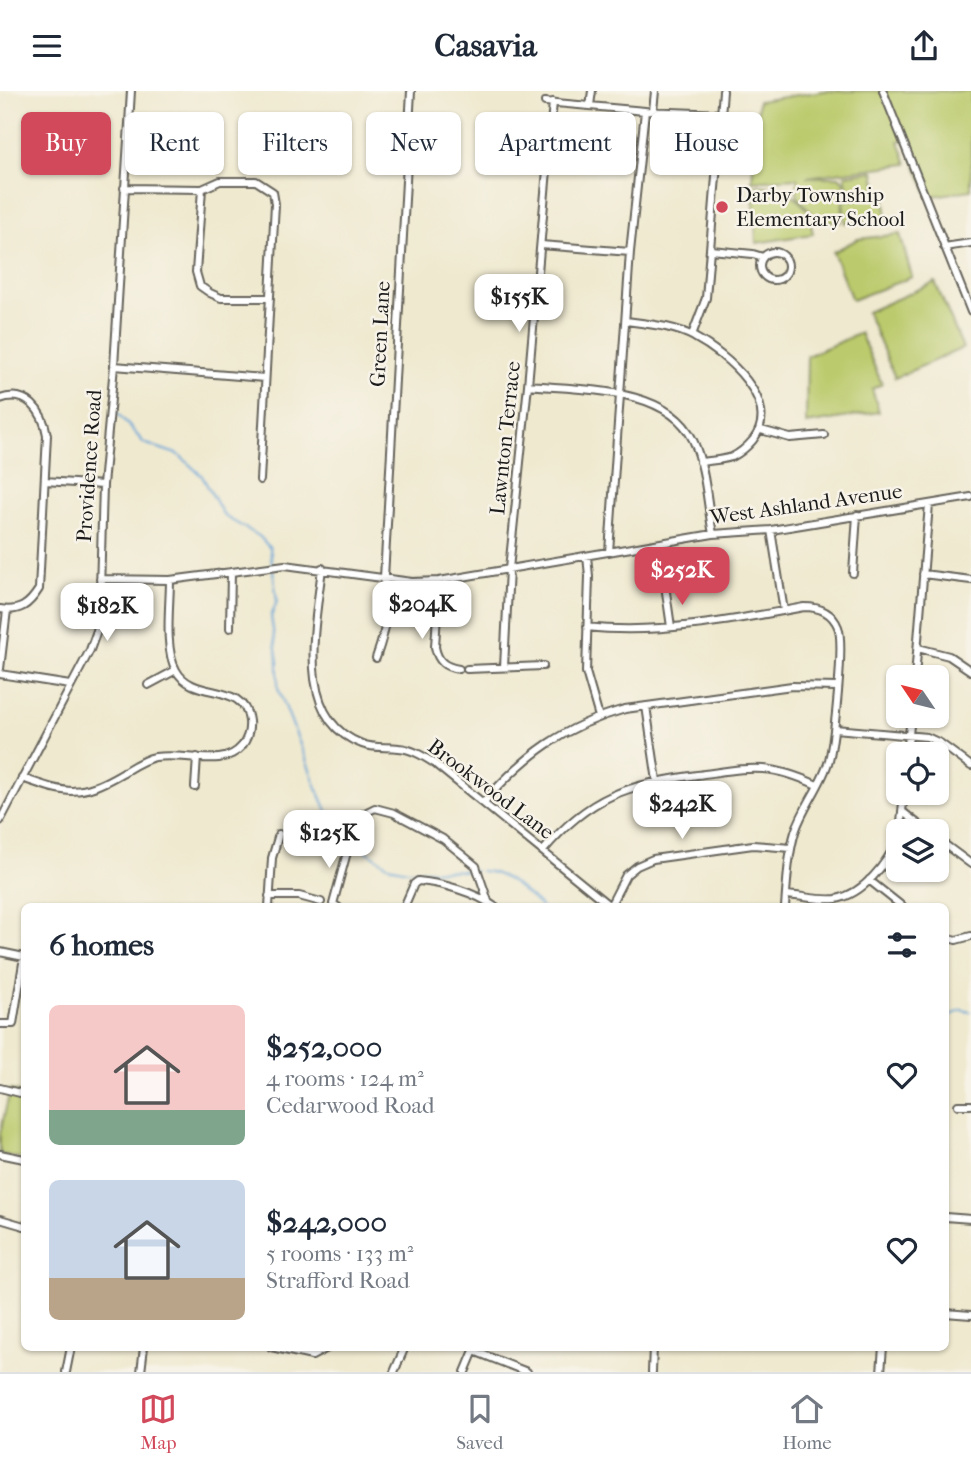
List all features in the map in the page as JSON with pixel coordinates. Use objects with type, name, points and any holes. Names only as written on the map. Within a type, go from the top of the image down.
[{"type":"street","name":"Providence Road","points":[[0,821],[90,650],[99,625],[103,485],[114,366],[131,91]]},
{"type":"street","name":"Green Lane","points":[[376,658],[387,626],[388,608],[384,578],[411,91]]},
{"type":"street","points":[[592,91],[590,105],[676,112]]},
{"type":"street","points":[[653,111],[655,91]]},
{"type":"street","points":[[722,112],[723,91]]},
{"type":"street","points":[[883,91],[971,312]]},
{"type":"street","name":"Lawnton Terrace","points":[[504,667],[509,569],[541,244],[549,102],[590,105]]},
{"type":"street","points":[[609,552],[631,252],[645,111]]},
{"type":"street","points":[[692,335],[706,298],[717,175]]},
{"type":"street","points":[[124,188],[202,189],[220,181],[256,181],[273,192],[275,204],[260,480]]},
{"type":"street","points":[[202,189],[196,272],[200,286],[221,297],[269,298]]},
{"type":"street","points":[[944,247],[971,243]]},
{"type":"street","points":[[541,244],[631,252]]},
{"type":"street","points":[[711,250],[763,257],[773,252],[785,257],[788,266],[784,276],[772,279],[765,276],[761,268],[763,257]]},
{"type":"street","points":[[626,321],[662,326],[692,335],[718,352],[736,369],[756,395],[762,409],[761,430],[747,448],[732,457],[700,463]]},
{"type":"street","points":[[114,366],[265,378]]},
{"type":"street","points":[[528,385],[621,394],[654,404],[677,418],[693,439],[713,534]]},
{"type":"street","points":[[0,399],[20,397],[31,402],[45,422],[47,435],[40,589],[31,602],[20,610],[4,609],[0,672],[70,685]]},
{"type":"street","points":[[761,430],[790,439],[824,435]]},
{"type":"street","points":[[45,481],[103,485]]},
{"type":"street","name":"West Ashland Avenue","points":[[100,579],[170,580],[285,565],[412,582],[439,581],[713,534],[771,530],[971,497]]},
{"type":"street","points":[[916,665],[929,504]]},
{"type":"street","points":[[853,573],[857,516]]},
{"type":"street","points":[[771,530],[784,611]]},
{"type":"street","points":[[587,556],[589,576],[586,672],[599,717]]},
{"type":"street","name":"Brookwood Lane","points":[[322,568],[313,658],[314,679],[330,722],[358,743],[374,748],[401,748],[434,763],[606,903]]},
{"type":"street","points":[[230,628],[231,572]]},
{"type":"street","points":[[923,574],[971,580]]},
{"type":"street","points":[[22,778],[55,789],[83,791],[99,786],[150,757],[171,755],[219,758],[240,749],[247,739],[250,727],[248,714],[241,703],[229,694],[201,690],[187,683],[176,670],[170,643],[170,580]]},
{"type":"street","points":[[439,581],[435,647],[436,655],[443,664],[463,669],[543,666]]},
{"type":"street","points":[[666,592],[671,627]]},
{"type":"street","points":[[587,627],[613,630],[671,627],[811,607],[830,615],[837,625],[841,639],[835,729],[828,761],[800,820],[791,848],[785,903]]},
{"type":"street","points":[[918,648],[948,656],[971,671]]},
{"type":"street","points":[[148,685],[176,670]]},
{"type":"street","points":[[484,802],[516,768],[539,749],[568,731],[599,717],[646,706],[792,687],[837,687]]},
{"type":"street","points":[[646,706],[657,781]]},
{"type":"street","points":[[908,742],[910,728]]},
{"type":"street","points":[[835,729],[909,734],[934,739],[971,766]]},
{"type":"street","points":[[195,787],[197,757]]},
{"type":"street","points":[[543,851],[567,824],[588,808],[627,788],[657,781],[762,767],[792,773],[817,785]]},
{"type":"street","points":[[902,819],[903,805]]},
{"type":"street","points":[[336,903],[350,842],[361,815],[375,808],[394,813],[443,839],[476,866],[488,901]]},
{"type":"street","points":[[903,812],[912,819]]},
{"type":"street","points":[[269,903],[272,858],[279,834]]},
{"type":"street","points":[[612,903],[626,875],[637,866],[653,859],[753,845],[791,848]]},
{"type":"street","points":[[949,848],[971,864]]},
{"type":"street","points":[[786,895],[836,899],[850,894],[869,880],[886,860]]},
{"type":"street","points":[[869,880],[898,903]]},
{"type":"street","points":[[406,903],[418,881],[450,888],[490,903]]},
{"type":"street","points":[[269,896],[299,896],[321,902]]},
{"type":"street","points":[[949,938],[956,940],[971,936]]},
{"type":"street","points":[[0,952],[21,956]]},
{"type":"street","points":[[0,1024],[13,1024],[21,984]]},
{"type":"street","points":[[0,1088],[21,1093]]},
{"type":"street","points":[[958,1105],[971,1105]]},
{"type":"street","points":[[0,1154],[21,1158]]},
{"type":"street","points":[[949,1217],[971,1219]]},
{"type":"street","points":[[0,1219],[21,1225]]},
{"type":"street","points":[[949,1313],[971,1315]]},
{"type":"street","points":[[66,1372],[70,1351]]},
{"type":"street","points":[[141,1372],[144,1351]]},
{"type":"street","points":[[290,1351],[313,1356],[322,1351]]},
{"type":"street","points":[[394,1372],[403,1351]]},
{"type":"street","points":[[465,1372],[474,1351]]},
{"type":"street","points":[[480,1351],[527,1372]]},
{"type":"street","points":[[652,1372],[653,1351]]},
{"type":"street","points":[[881,1372],[883,1351]]},
{"type":"green space","points":[[823,91],[971,91],[971,190],[929,197],[905,140],[899,141],[907,164],[806,177],[839,177],[844,182],[843,200],[884,195],[887,218],[846,223],[843,201],[841,222],[817,219],[797,196],[797,178],[752,181],[752,175],[763,175],[763,112],[757,112],[758,101]]},
{"type":"green space","points":[[874,171],[877,191],[849,196],[845,175]]},
{"type":"green space","points":[[753,185],[786,188],[808,210],[813,234],[756,243]]},
{"type":"green space","points":[[900,234],[912,277],[852,300],[833,252],[858,239]]},
{"type":"green space","points":[[935,282],[963,348],[895,378],[867,312]]},
{"type":"green space","points":[[860,333],[882,384],[872,389],[879,412],[806,424],[807,356]]},
{"type":"green space","points":[[10,1090],[21,1093],[21,1158],[0,1154],[0,1134]]},
{"type":"waterway","points":[[115,410],[144,443],[179,455],[202,476],[224,516],[259,536],[270,548],[277,601],[271,617],[278,662],[278,688],[329,815],[345,837],[389,866],[407,870],[475,871]]},
{"type":"waterway","points":[[480,871],[505,878],[537,903]]},
{"type":"waterway","points":[[949,1017],[961,1010],[971,1012]]},
{"type":"place","name":"Darby Township Elementary School","points":[[722,207]]}]
